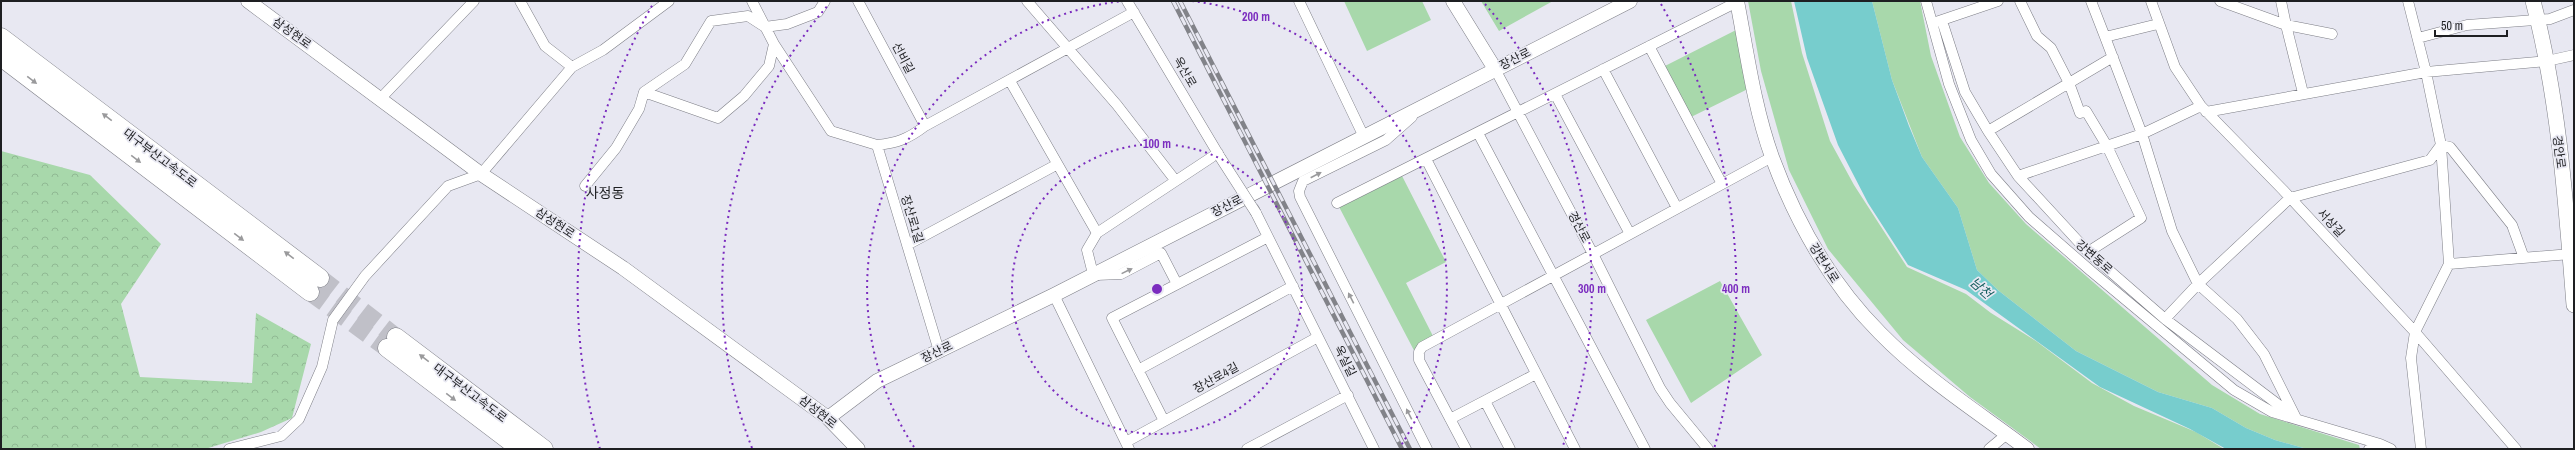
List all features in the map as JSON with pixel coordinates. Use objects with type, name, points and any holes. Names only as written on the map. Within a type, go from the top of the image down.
[{"type":"highway","name":"대구부산고속도로","points":[[1,37],[315,285],[1,57]]},
{"type":"highway","name":"대구부산고속도로","points":[[520,449],[392,342],[544,449]]},
{"type":"main road","name":"경안로","points":[[2532,1],[2547,61],[2572,250],[2574,305]]},
{"type":"street","name":"삼성현로","points":[[248,1],[381,98],[481,174],[623,268],[828,418],[858,449]]},
{"type":"street","points":[[381,98],[474,1]]},
{"type":"street","points":[[520,1],[545,46],[572,67]]},
{"type":"street","points":[[229,449],[281,436],[299,419],[322,367],[333,320],[365,276],[448,186],[481,174],[572,67],[603,50],[669,1]]},
{"type":"street","points":[[752,1],[774,44],[831,131],[877,145],[897,143],[908,139],[924,126],[1010,81],[1134,12]]},
{"type":"street","points":[[585,186],[616,148],[639,109],[644,92],[685,64],[711,21],[748,16],[765,27],[787,24],[818,12],[825,1]]},
{"type":"street","name":"선비길","points":[[858,1],[924,126]]},
{"type":"street","points":[[1027,1],[1069,47],[1175,180]]},
{"type":"street","name":"옥산로","points":[[1127,1],[1219,155],[1255,211]]},
{"type":"street","points":[[1298,1],[1364,137]]},
{"type":"street","name":"경산로","points":[[1453,1],[1495,69],[1593,254],[1660,388],[1673,408],[1708,449]]},
{"type":"street","name":"장산로","points":[[828,418],[877,381],[1054,295],[1630,1]]},
{"type":"street","name":"강변동로","points":[[1926,1],[1930,24],[1956,105],[1971,140],[1991,174],[2014,201],[2091,271],[2234,390],[2272,412],[2388,447]]},
{"type":"street","points":[[1930,24],[1998,1]]},
{"type":"street","points":[[2020,1],[2037,36],[2051,48],[2069,83],[2080,113],[2086,111],[2107,146],[2141,218],[2088,252]]},
{"type":"street","points":[[2091,1],[2142,134],[2172,232],[2198,284],[2237,319],[2264,354],[2296,418]]},
{"type":"street","name":"서상길","points":[[2151,1],[2158,24],[2175,67],[2204,109],[2290,198],[2415,332],[2516,449]]},
{"type":"street","points":[[2220,1],[2286,25],[2332,34]]},
{"type":"street","points":[[2280,1],[2303,93]]},
{"type":"street","points":[[2408,1],[2426,72],[2441,145],[2449,264],[2415,332],[2411,358],[2421,449]]},
{"type":"street","points":[[1337,203],[1737,2]]},
{"type":"street","name":"강변서로","points":[[1737,2],[1758,105],[1772,157],[1811,244],[1833,278],[1855,306],[1881,334],[1940,386],[2027,449]]},
{"type":"street","points":[[2418,38],[2467,25],[2537,18],[2550,19],[2574,10]]},
{"type":"street","points":[[1942,21],[1965,92],[1988,131],[2018,176],[2088,252],[2165,319],[2296,418]]},
{"type":"street","points":[[2105,37],[2158,24]]},
{"type":"street","points":[[644,92],[718,118],[744,96],[769,66],[774,44]]},
{"type":"street","points":[[1649,46],[1722,184]]},
{"type":"street","points":[[2018,176],[2142,134],[2204,109],[2426,72],[2547,61],[2574,55]]},
{"type":"street","points":[[1988,131],[2113,58]]},
{"type":"street","points":[[1603,69],[1677,208]]},
{"type":"street","points":[[1010,81],[1056,165],[1096,233]]},
{"type":"street","points":[[1555,94],[1630,234]]},
{"type":"street","points":[[1425,105],[1386,140],[1304,181],[1299,191],[1300,198],[1427,449]]},
{"type":"street","points":[[1478,133],[1644,449]]},
{"type":"street","name":"장산로1길","points":[[877,145],[939,351]]},
{"type":"street","points":[[2165,319],[2198,284],[2290,198],[2430,160],[2441,145]]},
{"type":"street","points":[[2441,145],[2450,147],[2512,225],[2524,258]]},
{"type":"street","points":[[1177,284],[1161,253],[1121,274],[1091,275],[1088,250],[1096,233],[1175,180],[1219,155]]},
{"type":"street","points":[[1466,449],[1419,360],[1418,352],[1422,347],[1772,157]]},
{"type":"street","points":[[1426,159],[1575,449]]},
{"type":"street","points":[[907,245],[1056,165]]},
{"type":"street","name":"옥실길","points":[[1255,211],[1374,449]]},
{"type":"street","points":[[1164,421],[1112,318],[1268,237]]},
{"type":"street","points":[[2449,264],[2524,258],[2572,250]]},
{"type":"street","points":[[1138,370],[1293,286]]},
{"type":"street","name":"장산로4길","points":[[1054,295],[1128,445],[1164,421],[1318,337]]},
{"type":"street","points":[[1450,419],[1536,374]]},
{"type":"street","points":[[1246,449],[1348,395]]},
{"type":"street","points":[[1485,402],[1510,449]]},
{"type":"street","points":[[1989,449],[2007,434]]},
{"type":"street","name":"강변동로","points":[[2351,436],[2363,449]]},
{"type":"street","name":"강변동로","points":[[2369,449],[2388,447]]},
{"type":"green space","points":[[1344,1],[1422,1],[1431,20],[1367,51]]},
{"type":"green space","points":[[1481,1],[1553,1],[1499,31]]},
{"type":"green space","points":[[1748,1],[1791,1],[1802,53],[1830,141],[1854,185],[1907,267],[1966,294],[1991,313],[2036,341],[2092,383],[2134,406],[2196,432],[2224,449],[2041,449],[1970,397],[1903,340],[1828,249],[1789,170],[1761,71]]},
{"type":"green space","points":[[1872,1],[1920,1],[1931,56],[1960,137],[1989,183],[2026,224],[2212,385],[2260,414],[2359,445],[2360,449],[2307,449],[2275,440],[2246,428],[2212,408],[2158,392],[2076,351],[1999,291],[1977,270],[1958,208],[1922,157],[1892,80]]},
{"type":"green space","points":[[1742,27],[1754,86],[1687,119],[1661,68]]},
{"type":"green space","points":[[1,151],[90,175],[161,244],[121,304],[140,377],[252,383],[256,313],[311,344],[292,418],[261,432],[205,449],[1,449]]},
{"type":"green space","points":[[1400,172],[1446,262],[1406,283],[1435,340],[1422,347],[1419,360],[1337,203]]},
{"type":"green space","points":[[1720,281],[1762,355],[1691,403],[1646,320]]},
{"type":"water","name":"남천","points":[[1794,1],[1872,1],[1892,80],[1922,157],[1958,208],[1977,270],[1999,291],[2076,351],[2158,392],[2212,408],[2246,428],[2275,440],[2307,449],[2226,449],[2190,429],[2100,387],[1966,290],[1908,265],[1868,203],[1838,145],[1807,58]]},
{"type":"tunnel","points":[[320,278],[396,337]]},
{"type":"tunnel","points":[[310,292],[387,348]]},
{"type":"railway","points":[[1173,1],[1402,449]]},
{"type":"railway","points":[[1180,1],[1410,449]]},
{"type":"district","name":"사정동","points":[[605,193]]}]
